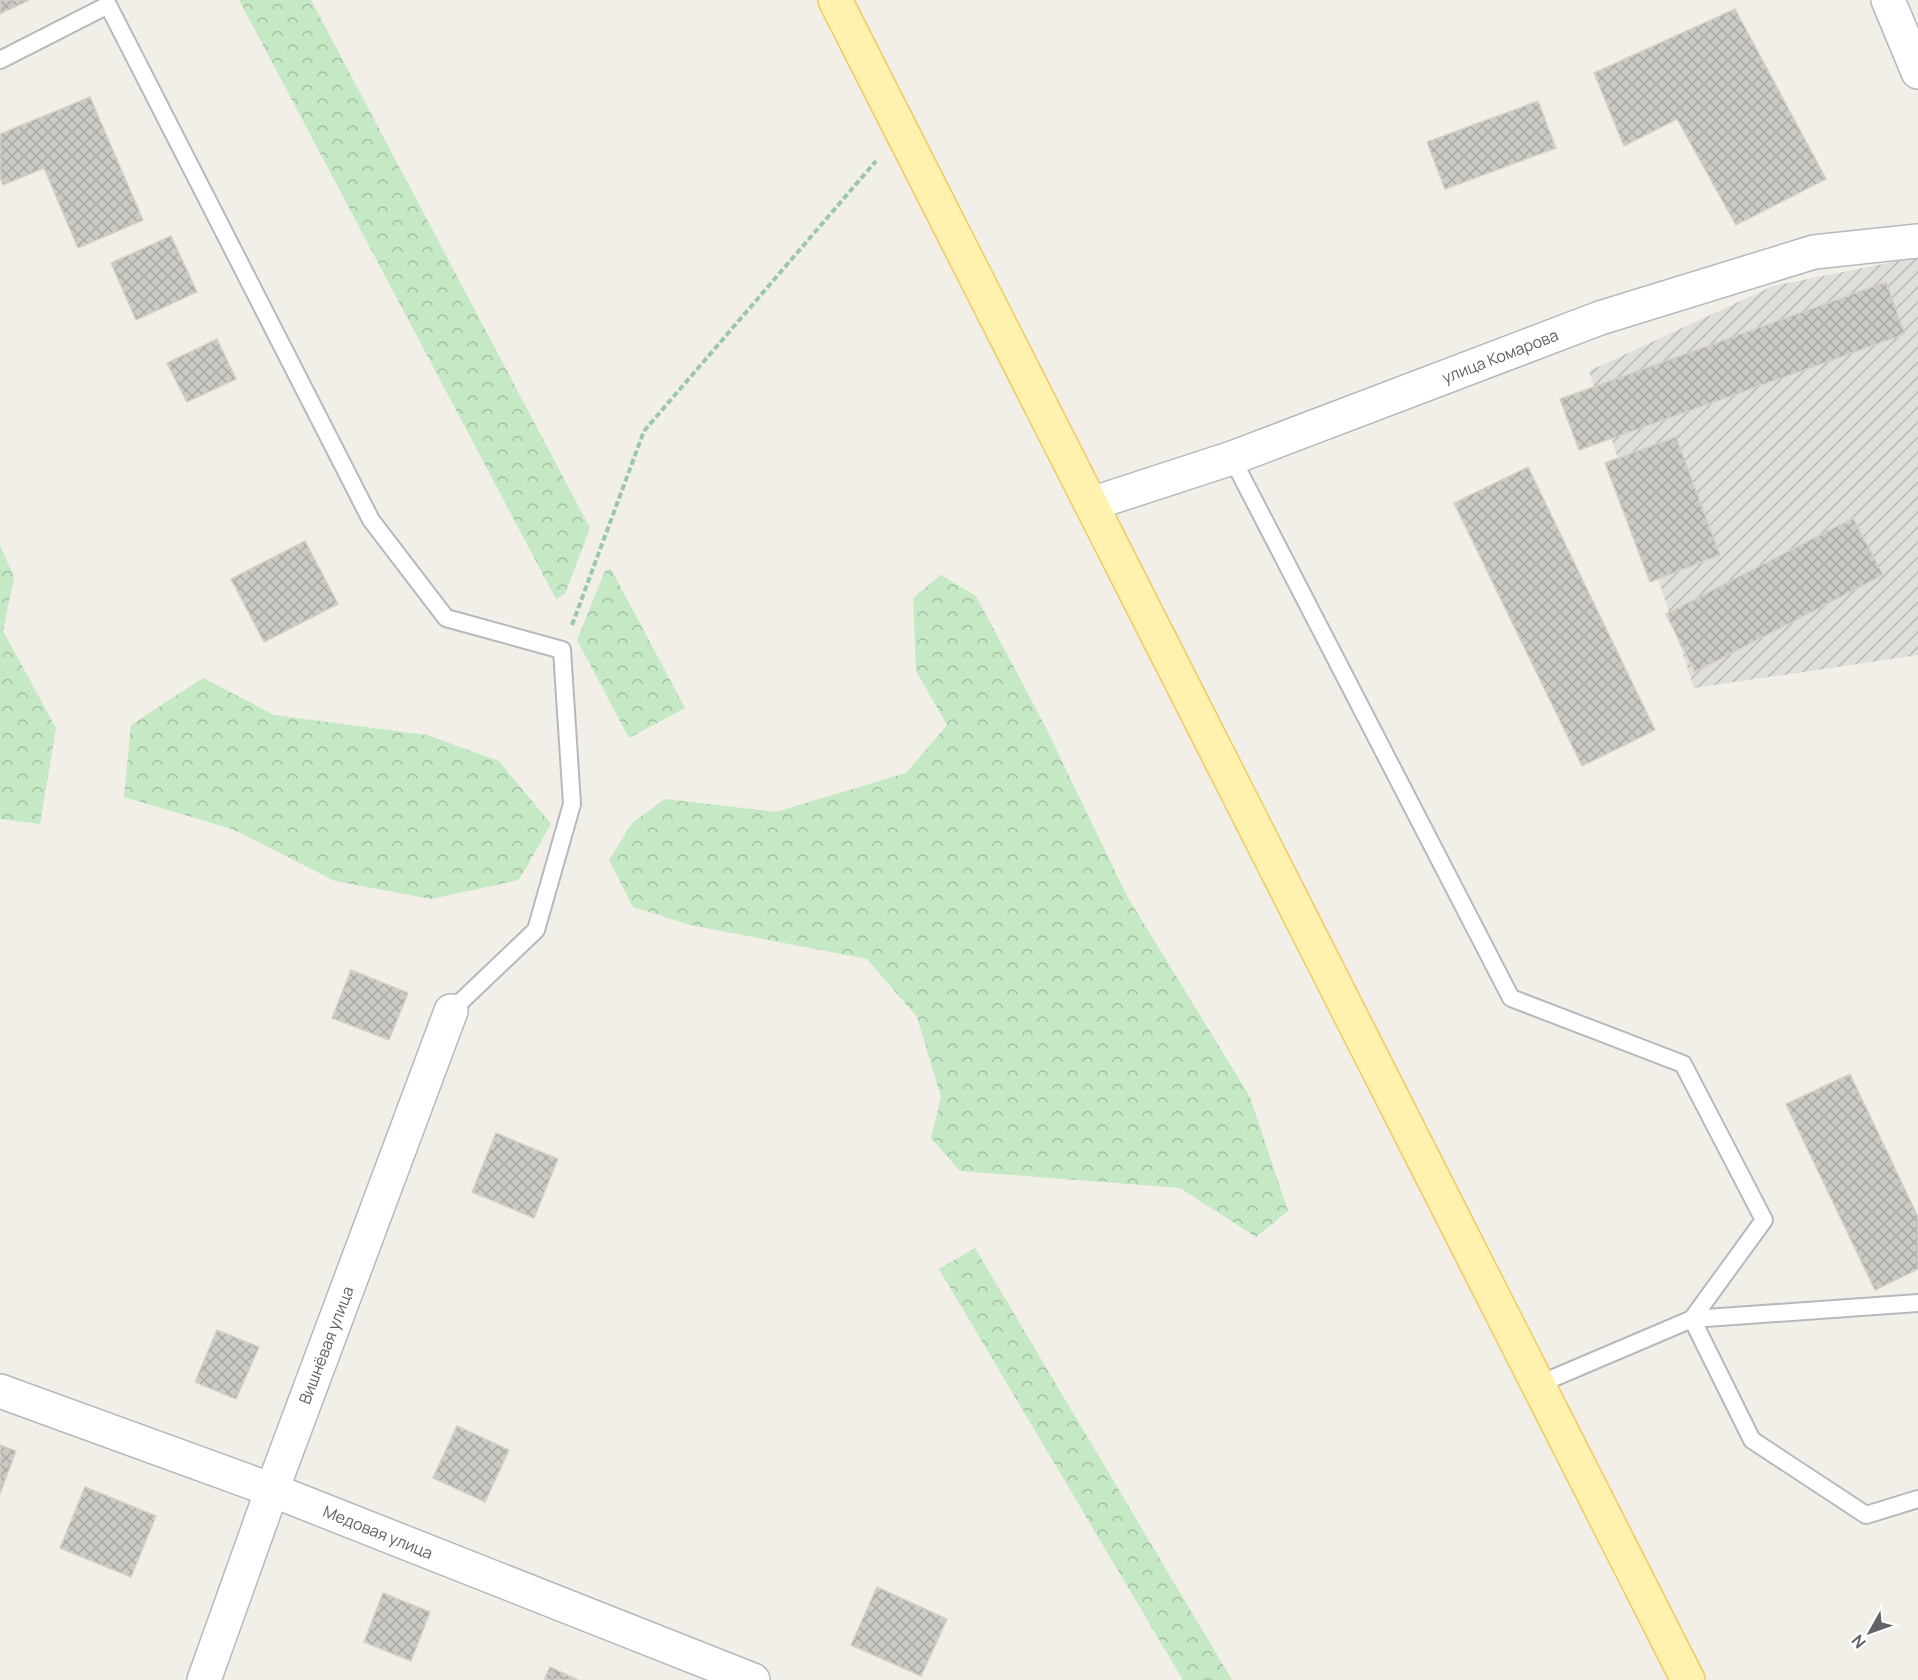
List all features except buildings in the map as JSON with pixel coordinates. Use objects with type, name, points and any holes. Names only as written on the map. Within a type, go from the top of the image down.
[{"type":"main road","points":[[836,0],[1688,1680]]},
{"type":"street","points":[[1888,0],[1918,72]]},
{"type":"street","name":"улица Комарова","points":[[1091,504],[1232,458],[1600,318],[1814,252],[1918,241]]},
{"type":"street","name":"Вишнёвая улица","points":[[204,1680],[272,1490],[451,1011]]},
{"type":"street","name":"Медовая улица","points":[[0,1390],[272,1490],[753,1680]]},
{"type":"lane","points":[[0,60],[106,2],[371,520],[446,618],[562,650],[572,804],[536,930],[451,1011]]},
{"type":"lane","points":[[1232,458],[1511,998],[1683,1064],[1764,1220],[1692,1319]]},
{"type":"lane","points":[[1537,1385],[1692,1319],[1918,1303]]},
{"type":"lane","points":[[1692,1319],[1752,1440],[1866,1515],[1918,1499]]},
{"type":"path","points":[[562,650],[644,432],[902,130]]},
{"type":"shaded area","points":[[1918,257],[1918,655],[1694,688],[1589,371],[1773,286]]},
{"type":"green space","points":[[239,0],[311,0],[590,528],[565,594],[556,599]]},
{"type":"green space","points":[[0,545],[14,577],[3,631],[56,728],[40,824],[0,819]]},
{"type":"green space","points":[[611,569],[685,708],[629,738],[577,640],[605,571]]},
{"type":"green space","points":[[941,575],[976,596],[1044,724],[1127,896],[1250,1097],[1288,1211],[1256,1237],[1180,1188],[960,1171],[931,1138],[941,1097],[917,1017],[867,959],[690,925],[633,907],[609,860],[632,823],[665,799],[776,812],[906,773],[947,725],[916,671],[913,598]]},
{"type":"green space","points":[[203,678],[274,715],[427,735],[499,761],[551,824],[519,880],[431,899],[335,881],[232,829],[124,797],[131,725]]},
{"type":"green space","points":[[975,1248],[1232,1680],[1183,1680],[939,1269]]}]
